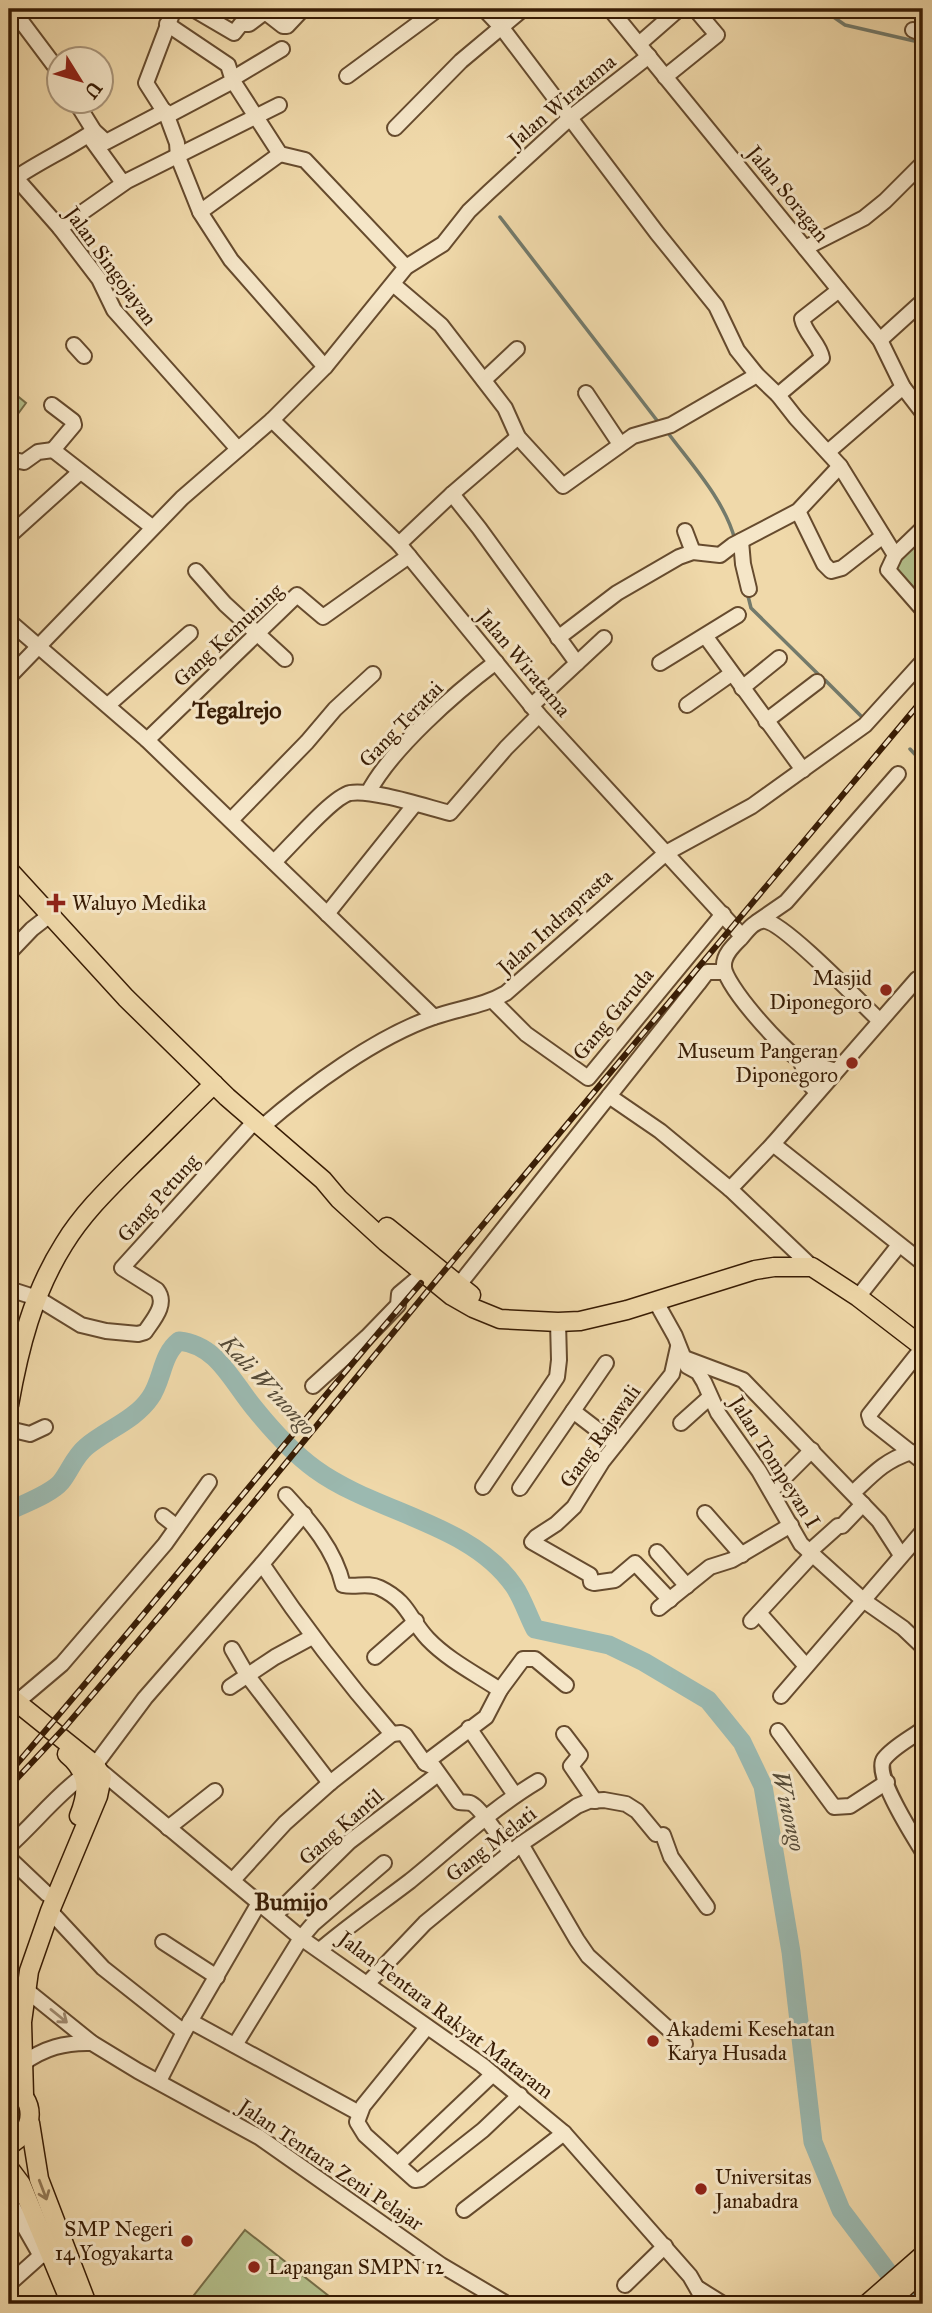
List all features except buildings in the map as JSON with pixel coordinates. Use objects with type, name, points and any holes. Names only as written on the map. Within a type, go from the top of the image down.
[{"type":"main road","points":[[9,870],[127,998],[214,1084],[323,1180],[346,1206],[424,1273],[452,1296],[482,1312],[500,1319],[554,1322],[607,1316],[755,1270],[812,1267],[859,1297],[923,1347]]},
{"type":"main road","points":[[9,1405],[13,1361],[37,1298],[64,1243],[83,1217],[214,1084]]},
{"type":"main road","points":[[323,1180],[347,1195],[458,1286],[477,1299],[518,1319]]},
{"type":"main road","name":"Jalan Tentara Rakyat Mataram","points":[[11,1701],[78,1763],[92,1769]]},
{"type":"main road","points":[[9,2024],[19,1972],[49,1903],[98,1796],[102,1777],[92,1769],[83,1805],[49,1903],[25,1989],[22,2064],[24,2095],[29,2104],[39,2179],[87,2304]]},
{"type":"main road","points":[[9,2085],[24,2095]]},
{"type":"main road","points":[[9,2145],[25,2133],[30,2123]]},
{"type":"main road","points":[[9,2168],[22,2184],[45,2253],[71,2304]]},
{"type":"main road","points":[[867,2304],[921,2262]]},
{"type":"main road","points":[[886,2304],[921,2262]]},
{"type":"street","points":[[174,9],[146,83],[166,114],[177,143],[178,157],[200,212],[231,260],[325,367]]},
{"type":"street","points":[[193,9],[234,33],[242,23],[249,24],[265,12],[286,26],[303,9]]},
{"type":"street","points":[[347,76],[438,9]]},
{"type":"street","points":[[484,9],[502,28],[657,233],[716,306],[737,350],[840,466],[895,555]]},
{"type":"street","points":[[395,128],[461,61],[523,9]]},
{"type":"street","name":"Jalan Soragan","points":[[610,9],[880,340],[903,387],[923,413]]},
{"type":"street","points":[[639,44],[679,9]]},
{"type":"street","points":[[665,77],[717,36],[695,9]]},
{"type":"street","points":[[18,16],[46,54]]},
{"type":"street","points":[[167,24],[228,65],[232,80],[280,154],[305,160],[406,267]]},
{"type":"street","points":[[91,133],[110,142],[232,80],[282,50]]},
{"type":"street","name":"Jalan Wiratama","points":[[9,677],[152,527],[272,420],[325,367],[406,267],[443,244],[469,211],[571,117],[649,56]]},
{"type":"street","points":[[60,228],[123,183],[279,105]]},
{"type":"street","points":[[83,116],[123,183]]},
{"type":"street","points":[[12,175],[71,147],[91,133]]},
{"type":"street","points":[[200,212],[280,154]]},
{"type":"street","points":[[805,248],[864,218],[923,163]]},
{"type":"street","name":"Jalan Singojayan","points":[[12,175],[60,228],[99,279],[114,310],[238,449]]},
{"type":"street","points":[[393,284],[441,325],[505,408],[518,437],[563,486],[633,436],[671,425],[757,375]]},
{"type":"street","points":[[778,395],[822,358],[802,319],[839,290]]},
{"type":"street","points":[[880,340],[923,301]]},
{"type":"street","points":[[484,380],[517,349]]},
{"type":"street","points":[[829,452],[903,387]]},
{"type":"street","points":[[586,393],[620,444]]},
{"type":"street","points":[[9,459],[24,463],[38,452],[53,450],[74,425],[64,413],[52,405]]},
{"type":"street","name":"Jalan Wiratama","points":[[272,420],[399,544],[535,710],[742,936]]},
{"type":"street","points":[[399,544],[518,437]]},
{"type":"street","points":[[53,450],[152,527]]},
{"type":"street","points":[[558,638],[617,593],[679,557],[693,552],[720,555],[798,511],[840,466]]},
{"type":"street","points":[[9,536],[80,472]]},
{"type":"street","points":[[452,494],[577,663]]},
{"type":"street","points":[[798,511],[824,564],[831,571],[842,568],[883,536]]},
{"type":"street","points":[[923,528],[895,555],[889,572],[923,610]]},
{"type":"street","points":[[685,531],[693,552]]},
{"type":"street","points":[[737,543],[749,589]]},
{"type":"street","name":"Gang Kemuning","points":[[147,740],[297,595],[323,617],[409,556]]},
{"type":"street","points":[[196,571],[256,634],[285,659]]},
{"type":"street","points":[[660,663],[738,615]]},
{"type":"street","points":[[9,621],[108,705],[232,819],[434,1017]]},
{"type":"street","points":[[108,705],[190,633]]},
{"type":"street","points":[[706,637],[803,770]]},
{"type":"street","points":[[368,793],[450,813],[535,710],[577,663],[604,638]]},
{"type":"street","points":[[742,688],[779,658]]},
{"type":"street","name":"Jalan Indraprasta","points":[[258,1124],[396,1034],[434,1017],[493,1001],[532,972],[666,852],[752,806],[865,725],[923,661]]},
{"type":"street","name":"Gang Teratai","points":[[274,862],[341,797],[351,793],[368,793],[377,775],[407,742],[496,662]]},
{"type":"street","points":[[232,819],[307,742],[335,709],[373,674]]},
{"type":"street","points":[[687,705],[731,674]]},
{"type":"street","points":[[766,721],[817,682]]},
{"type":"street","points":[[817,1092],[811,1086],[800,1060],[750,1010],[724,972],[726,956],[756,922],[786,902],[898,774]]},
{"type":"street","points":[[327,914],[415,804]]},
{"type":"street","name":"Gang Garuda","points":[[493,1001],[526,1034],[587,1078],[723,914]]},
{"type":"street","points":[[9,952],[50,915]]},
{"type":"street","points":[[756,922],[764,920],[775,926],[806,951],[879,1020]]},
{"type":"street","points":[[458,1286],[707,972],[724,972]]},
{"type":"street","points":[[730,1189],[773,1144],[917,979],[923,984]]},
{"type":"street","points":[[800,1060],[836,1071]]},
{"type":"street","points":[[609,1097],[660,1131],[730,1189],[812,1267]]},
{"type":"street","name":"Gang Petung","points":[[37,1298],[81,1325],[135,1334],[146,1331],[161,1307],[161,1295],[122,1268],[258,1124]]},
{"type":"street","points":[[773,1144],[923,1263]]},
{"type":"street","points":[[859,1297],[899,1245]]},
{"type":"street","points":[[313,1386],[398,1306],[399,1294],[424,1273]]},
{"type":"street","points":[[9,1289],[37,1298]]},
{"type":"street","name":"Jalan Tompeyan I","points":[[656,1302],[687,1366],[698,1372],[710,1397],[771,1491],[797,1538],[810,1554],[863,1600],[903,1628],[923,1647]]},
{"type":"street","points":[[483,1487],[557,1377],[550,1360],[554,1322]]},
{"type":"street","points":[[923,1347],[871,1409],[869,1417],[923,1462]]},
{"type":"street","points":[[681,1352],[743,1380],[863,1504],[881,1524],[901,1555]]},
{"type":"street","name":"Gang Rajawali","points":[[681,1352],[671,1374],[602,1462],[574,1507],[556,1524],[536,1537],[533,1543],[590,1575],[591,1582],[594,1583],[615,1580],[635,1563],[665,1604],[687,1586]]},
{"type":"street","points":[[520,1488],[606,1363]]},
{"type":"street","points":[[681,1423],[710,1397]]},
{"type":"street","points":[[573,1411],[616,1444]]},
{"type":"street","points":[[9,1429],[30,1434],[45,1427]]},
{"type":"street","points":[[771,1491],[812,1450]]},
{"type":"street","points":[[853,1493],[891,1458],[911,1452]]},
{"type":"street","points":[[11,1701],[62,1664],[177,1527],[209,1482]]},
{"type":"street","points":[[286,1495],[311,1522],[339,1568],[343,1585],[367,1584],[382,1589],[404,1604],[427,1638],[500,1690]]},
{"type":"street","points":[[806,1666],[755,1617],[810,1554],[863,1504]]},
{"type":"street","points":[[705,1513],[742,1555]]},
{"type":"street","points":[[9,1846],[39,1819],[68,1787],[92,1769],[145,1698],[304,1514]]},
{"type":"street","points":[[163,1516],[177,1527]]},
{"type":"street","points":[[657,1552],[687,1586],[710,1567],[722,1565],[742,1555],[791,1525]]},
{"type":"street","points":[[780,1696],[923,1531]]},
{"type":"street","points":[[262,1564],[312,1637],[346,1681],[393,1734]]},
{"type":"street","points":[[374,1657],[416,1621]]},
{"type":"street","points":[[230,1687],[312,1637]]},
{"type":"street","points":[[232,1649],[247,1675],[330,1783]]},
{"type":"street","points":[[425,1763],[486,1717],[500,1690],[520,1662],[527,1658],[541,1662],[566,1685]]},
{"type":"street","points":[[469,1728],[515,1795]]},
{"type":"street","points":[[923,1729],[884,1759],[881,1766],[891,1795],[923,1853]]},
{"type":"street","points":[[778,1731],[834,1807],[850,1806],[887,1782]]},
{"type":"street","points":[[233,1880],[285,1823],[330,1783],[393,1734],[401,1733],[425,1763],[433,1766],[459,1802],[474,1805],[516,1849],[589,1956],[685,2044]]},
{"type":"street","points":[[564,1734],[580,1755],[571,1766],[595,1801],[630,1806],[659,1834],[671,1857],[707,1906]]},
{"type":"street","name":"Jalan Tentara Rakyat Mataram","points":[[92,1769],[233,1880],[301,1938],[493,2074],[564,2133],[665,2246],[698,2288],[706,2304]]},
{"type":"street","name":"Gang Kantil","points":[[275,1916],[349,1842],[438,1774]]},
{"type":"street","points":[[320,1950],[409,1881],[485,1817],[538,1781]]},
{"type":"street","points":[[168,1828],[215,1791]]},
{"type":"street","name":"Jalan Tentara Rakyat Mataram","points":[[98,1796],[121,1796],[141,1806]]},
{"type":"street","name":"Gang Melati","points":[[367,1984],[418,1929],[516,1849],[577,1805],[595,1801]]},
{"type":"street","points":[[9,1858],[103,1968],[187,2026],[235,2045],[359,2113]]},
{"type":"street","points":[[235,2045],[301,1938],[313,1924],[384,1863]]},
{"type":"street","points":[[159,2081],[187,2026],[259,1903]]},
{"type":"street","points":[[163,1942],[217,1977]]},
{"type":"street","name":"Jalan Tentara Zeni Pelajar","points":[[25,1989],[92,2043],[259,2137],[441,2265],[507,2304]]},
{"type":"street","points":[[427,2027],[359,2113],[357,2122],[359,2130],[415,2180],[421,2179],[483,2130],[520,2095]]},
{"type":"street","points":[[22,2064],[37,2053],[53,2047],[68,2043],[92,2043]]},
{"type":"street","points":[[398,2164],[493,2074]]},
{"type":"street","points":[[464,2210],[564,2133]]},
{"type":"street","points":[[9,2200],[45,2253],[9,2284]]},
{"type":"street","points":[[625,2285],[665,2246]]},
{"type":"street","name":"Jalan Tentara Rakyat Mataram","points":[[698,2288],[723,2304]]},
{"type":"green space","points":[[9,389],[26,403],[9,426]]},
{"type":"green space","points":[[923,532],[923,600],[892,571],[901,554]]},
{"type":"green space","points":[[9,2098],[18,2107],[21,2117],[9,2136]]},
{"type":"green space","name":"Lapangan SMPN 12","points":[[245,2230],[339,2304],[187,2304]]},
{"type":"waterway","points":[[822,9],[845,25],[923,43]]},
{"type":"waterway","points":[[500,217],[659,423]]},
{"type":"waterway","points":[[668,433],[716,497],[735,540]]},
{"type":"waterway","points":[[747,592],[751,608],[818,674]]},
{"type":"waterway","points":[[825,680],[863,718]]},
{"type":"waterway","points":[[910,749],[923,763]]},
{"type":"waterway","name":"Winongo","points":[[9,1511],[44,1495],[56,1486],[86,1447],[144,1406],[154,1391],[165,1360],[173,1347],[179,1341],[193,1344],[223,1366],[276,1433],[315,1469],[365,1497],[448,1533],[473,1547],[496,1565],[514,1586],[535,1629],[609,1645],[644,1662],[708,1700],[742,1742],[763,1786],[791,1952],[813,2142],[841,2210],[912,2304]]},
{"type":"railway","points":[[9,1787],[66,1726],[169,1605],[435,1282],[923,699]]},
{"type":"railway","points":[[9,1773],[421,1283]]},
{"type":"place","name":"Waluyo Medika","points":[[56,903]]},
{"type":"place","name":"Masjid Diponegoro","points":[[886,990]]},
{"type":"place","name":"Museum Pangeran Diponegoro","points":[[852,1063]]},
{"type":"place","name":"Akademi Kesehatan Karya Husada","points":[[653,2041]]},
{"type":"place","name":"Universitas Janabadra","points":[[701,2189]]},
{"type":"place","name":"SMP Negeri 14 Yogyakarta","points":[[187,2241]]},
{"type":"place","name":"Lapangan SMPN 12","points":[[254,2267]]},
{"type":"district","name":"Tegalrejo","points":[[237,710]]},
{"type":"district","name":"Bumijo","points":[[291,1902]]},
{"type":"water label","name":"Kali Winongo","points":[[268,1385]]}]
